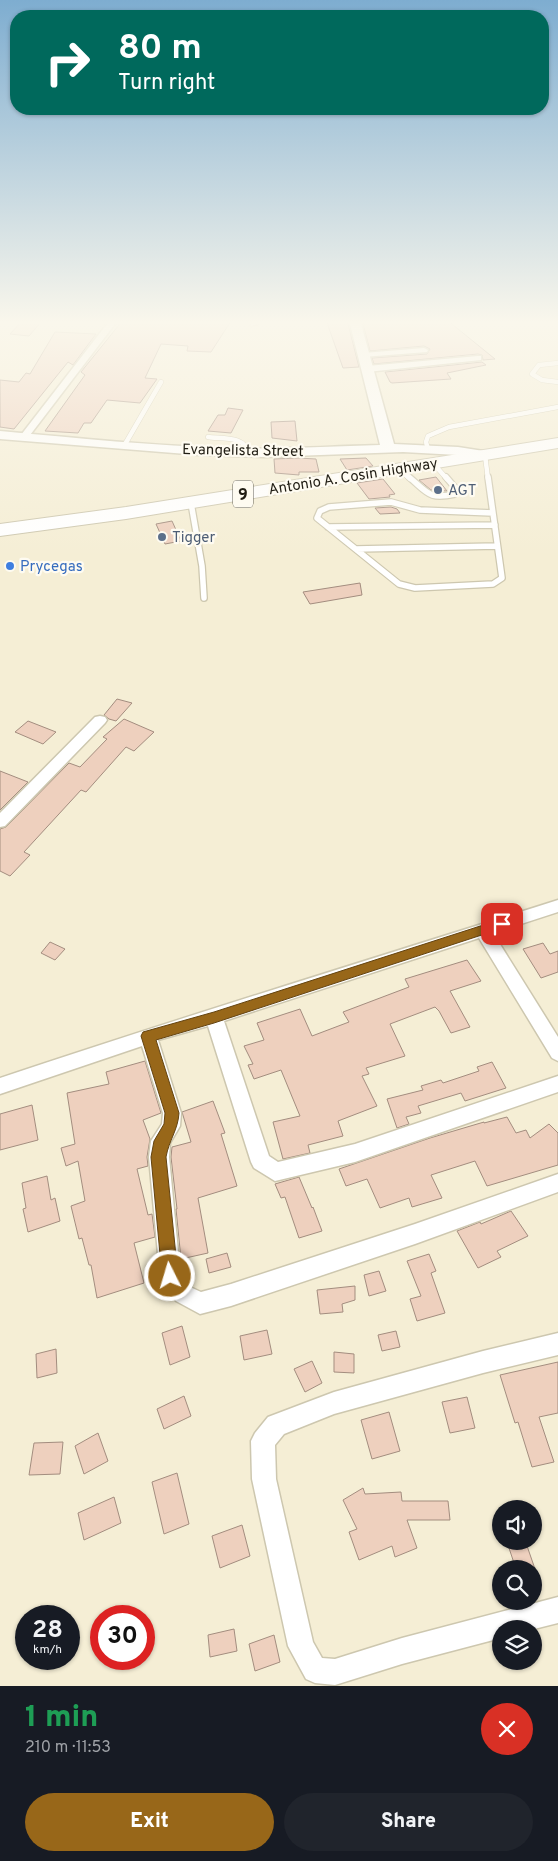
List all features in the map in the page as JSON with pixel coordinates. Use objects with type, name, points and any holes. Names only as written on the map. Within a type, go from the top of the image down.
[{"type":"highway","name":"Antonio A. Cosin Highway","points":[[0,530],[191,503],[399,469],[430,456],[485,455],[558,443]]},
{"type":"street","points":[[24,437],[52,399]]},
{"type":"street","points":[[375,399],[388,448]]},
{"type":"street","name":"Evangelista Street","points":[[0,435],[206,452],[248,453],[388,448],[430,456]]},
{"type":"street","points":[[0,821],[100,720]]},
{"type":"street","points":[[0,1086],[148,1036],[214,1017],[558,906]]},
{"type":"street","points":[[483,930],[558,1053]]},
{"type":"street","points":[[214,1017],[262,1162],[275,1172],[355,1153],[558,1084]]},
{"type":"street","points":[[148,1036],[172,1113],[171,1126],[161,1141],[159,1157],[170,1276],[183,1294],[200,1303],[232,1296],[558,1183]]},
{"type":"street","points":[[558,1344],[483,1362],[334,1403],[276,1425],[263,1441],[264,1478],[301,1646],[315,1670],[335,1672],[402,1651],[558,1610]]},
{"type":"lane","points":[[124,446],[151,399]]},
{"type":"lane","points":[[399,469],[431,496],[441,497],[455,494],[457,490],[430,456],[426,442],[428,436],[449,427],[558,407]]},
{"type":"lane","points":[[208,437],[242,441],[247,446],[248,453]]},
{"type":"lane","points":[[485,455],[502,578],[493,584],[415,588],[399,584],[317,518],[320,511],[329,506],[391,502],[420,510],[493,513]]},
{"type":"lane","points":[[191,503],[202,566],[204,598]]},
{"type":"lane","points":[[328,527],[495,525]]},
{"type":"lane","points":[[356,550],[497,546]]},
{"type":"building","points":[[0,399],[38,399],[14,429],[0,427]]},
{"type":"building","points":[[68,399],[143,399],[140,403],[107,400],[91,423],[84,423],[78,433],[45,431]]},
{"type":"building","points":[[228,408],[243,410],[231,433],[208,431],[218,415],[225,415]]},
{"type":"building","points":[[295,421],[297,441],[272,438],[271,422]]},
{"type":"building","points":[[366,458],[373,466],[347,470],[340,459]]},
{"type":"building","points":[[274,459],[316,459],[319,472],[299,472],[299,475],[275,473]]},
{"type":"building","points":[[436,477],[447,491],[431,490],[419,480]]},
{"type":"building","points":[[383,479],[395,494],[389,495],[390,497],[369,499],[357,483]]},
{"type":"building","points":[[391,507],[397,509],[400,513],[380,514],[375,508]]},
{"type":"building","points":[[172,521],[181,541],[165,544],[156,524]]},
{"type":"building","points":[[360,583],[362,595],[310,604],[303,592]]},
{"type":"building","points":[[117,699],[132,703],[116,721],[104,715]]},
{"type":"building","points":[[124,719],[154,732],[134,751],[126,747],[86,792],[81,790],[24,852],[30,855],[10,876],[0,871],[0,829],[6,827],[69,763],[80,767],[107,739],[103,737]]},
{"type":"building","points":[[28,721],[56,732],[43,744],[15,732]]},
{"type":"building","points":[[0,771],[28,782],[0,810]]},
{"type":"building","points":[[50,942],[65,949],[55,960],[41,953]]},
{"type":"building","points":[[543,943],[550,954],[558,951],[558,972],[541,978],[523,949]]},
{"type":"building","points":[[467,960],[481,981],[450,991],[470,1027],[451,1033],[435,1007],[390,1024],[405,1056],[366,1068],[369,1074],[362,1076],[377,1106],[338,1121],[343,1136],[308,1145],[310,1153],[283,1159],[273,1122],[300,1116],[281,1070],[254,1079],[248,1065],[253,1064],[244,1046],[264,1040],[257,1023],[300,1009],[312,1036],[349,1022],[343,1012],[409,987],[405,979]]},
{"type":"building","points":[[145,1061],[161,1113],[143,1120],[150,1139],[147,1157],[148,1166],[137,1169],[148,1215],[152,1214],[155,1237],[134,1243],[144,1283],[97,1298],[91,1265],[89,1265],[82,1238],[79,1239],[71,1206],[85,1201],[78,1161],[66,1166],[61,1148],[75,1144],[67,1093],[109,1084],[106,1072]]},
{"type":"building","points":[[492,1062],[506,1088],[465,1101],[461,1093],[418,1106],[421,1113],[406,1117],[409,1124],[397,1128],[387,1099],[423,1090],[421,1086],[441,1080],[443,1083],[479,1071],[477,1067]]},
{"type":"building","points":[[213,1101],[225,1133],[221,1134],[237,1186],[198,1198],[208,1253],[181,1259],[171,1157],[172,1147],[191,1142],[182,1112]]},
{"type":"building","points":[[32,1105],[38,1140],[0,1150],[0,1114]]},
{"type":"building","points":[[507,1117],[516,1133],[526,1130],[530,1138],[549,1124],[558,1133],[558,1165],[487,1186],[475,1161],[431,1175],[442,1198],[412,1207],[409,1198],[380,1208],[367,1179],[346,1186],[339,1169],[430,1138]]},
{"type":"building","points":[[47,1176],[51,1200],[55,1198],[60,1221],[28,1232],[23,1209],[26,1208],[22,1183]]},
{"type":"building","points":[[299,1177],[322,1231],[299,1238],[285,1197],[281,1198],[275,1184]]},
{"type":"building","points":[[511,1211],[528,1236],[497,1251],[501,1257],[478,1268],[457,1231],[480,1222],[481,1224]]},
{"type":"building","points":[[227,1253],[231,1267],[209,1273],[206,1259]]},
{"type":"building","points":[[429,1254],[436,1271],[431,1273],[445,1313],[417,1321],[410,1299],[421,1296],[407,1261]]},
{"type":"building","points":[[379,1271],[386,1291],[369,1296],[364,1275]]},
{"type":"building","points":[[355,1286],[355,1300],[342,1304],[343,1312],[320,1314],[317,1290]]},
{"type":"building","points":[[182,1326],[190,1357],[170,1365],[162,1333]]},
{"type":"building","points":[[267,1330],[272,1354],[244,1360],[240,1336]]},
{"type":"building","points":[[396,1331],[400,1347],[382,1351],[378,1335]]},
{"type":"building","points":[[56,1349],[57,1373],[37,1378],[36,1354]]},
{"type":"building","points":[[334,1352],[354,1354],[354,1373],[334,1372]]},
{"type":"building","points":[[312,1361],[322,1383],[305,1392],[294,1369]]},
{"type":"building","points":[[558,1362],[558,1413],[539,1417],[554,1462],[532,1467],[518,1422],[515,1423],[500,1375]]},
{"type":"building","points":[[184,1396],[191,1416],[164,1429],[157,1409]]},
{"type":"building","points":[[467,1397],[475,1428],[450,1433],[442,1402]]},
{"type":"building","points":[[389,1412],[400,1451],[372,1459],[361,1420]]},
{"type":"building","points":[[98,1433],[108,1461],[84,1474],[75,1446]]},
{"type":"building","points":[[63,1442],[60,1474],[29,1475],[34,1443]]},
{"type":"building","points":[[177,1473],[189,1524],[164,1534],[152,1482]]},
{"type":"building","points":[[363,1488],[365,1494],[401,1492],[402,1501],[448,1501],[450,1520],[407,1520],[417,1548],[395,1557],[392,1546],[359,1560],[349,1532],[357,1529],[343,1500]]},
{"type":"building","points":[[114,1497],[121,1523],[84,1540],[78,1513]]},
{"type":"building","points":[[242,1525],[250,1556],[220,1568],[212,1536]]},
{"type":"building","points":[[510,1550],[528,1550],[532,1560],[513,1560]]},
{"type":"building","points":[[234,1629],[237,1651],[210,1657],[208,1635]]},
{"type":"building","points":[[274,1635],[280,1662],[255,1671],[249,1644]]},
{"type":"place","name":"AGT","points":[[438,490]]},
{"type":"place","name":"Tigger","points":[[162,537]]},
{"type":"place","name":"Prycegas","points":[[10,566]]},
{"type":"route","points":[[170,1276],[159,1157],[161,1141],[171,1126],[172,1113],[148,1036],[214,1017],[502,924]]}]
